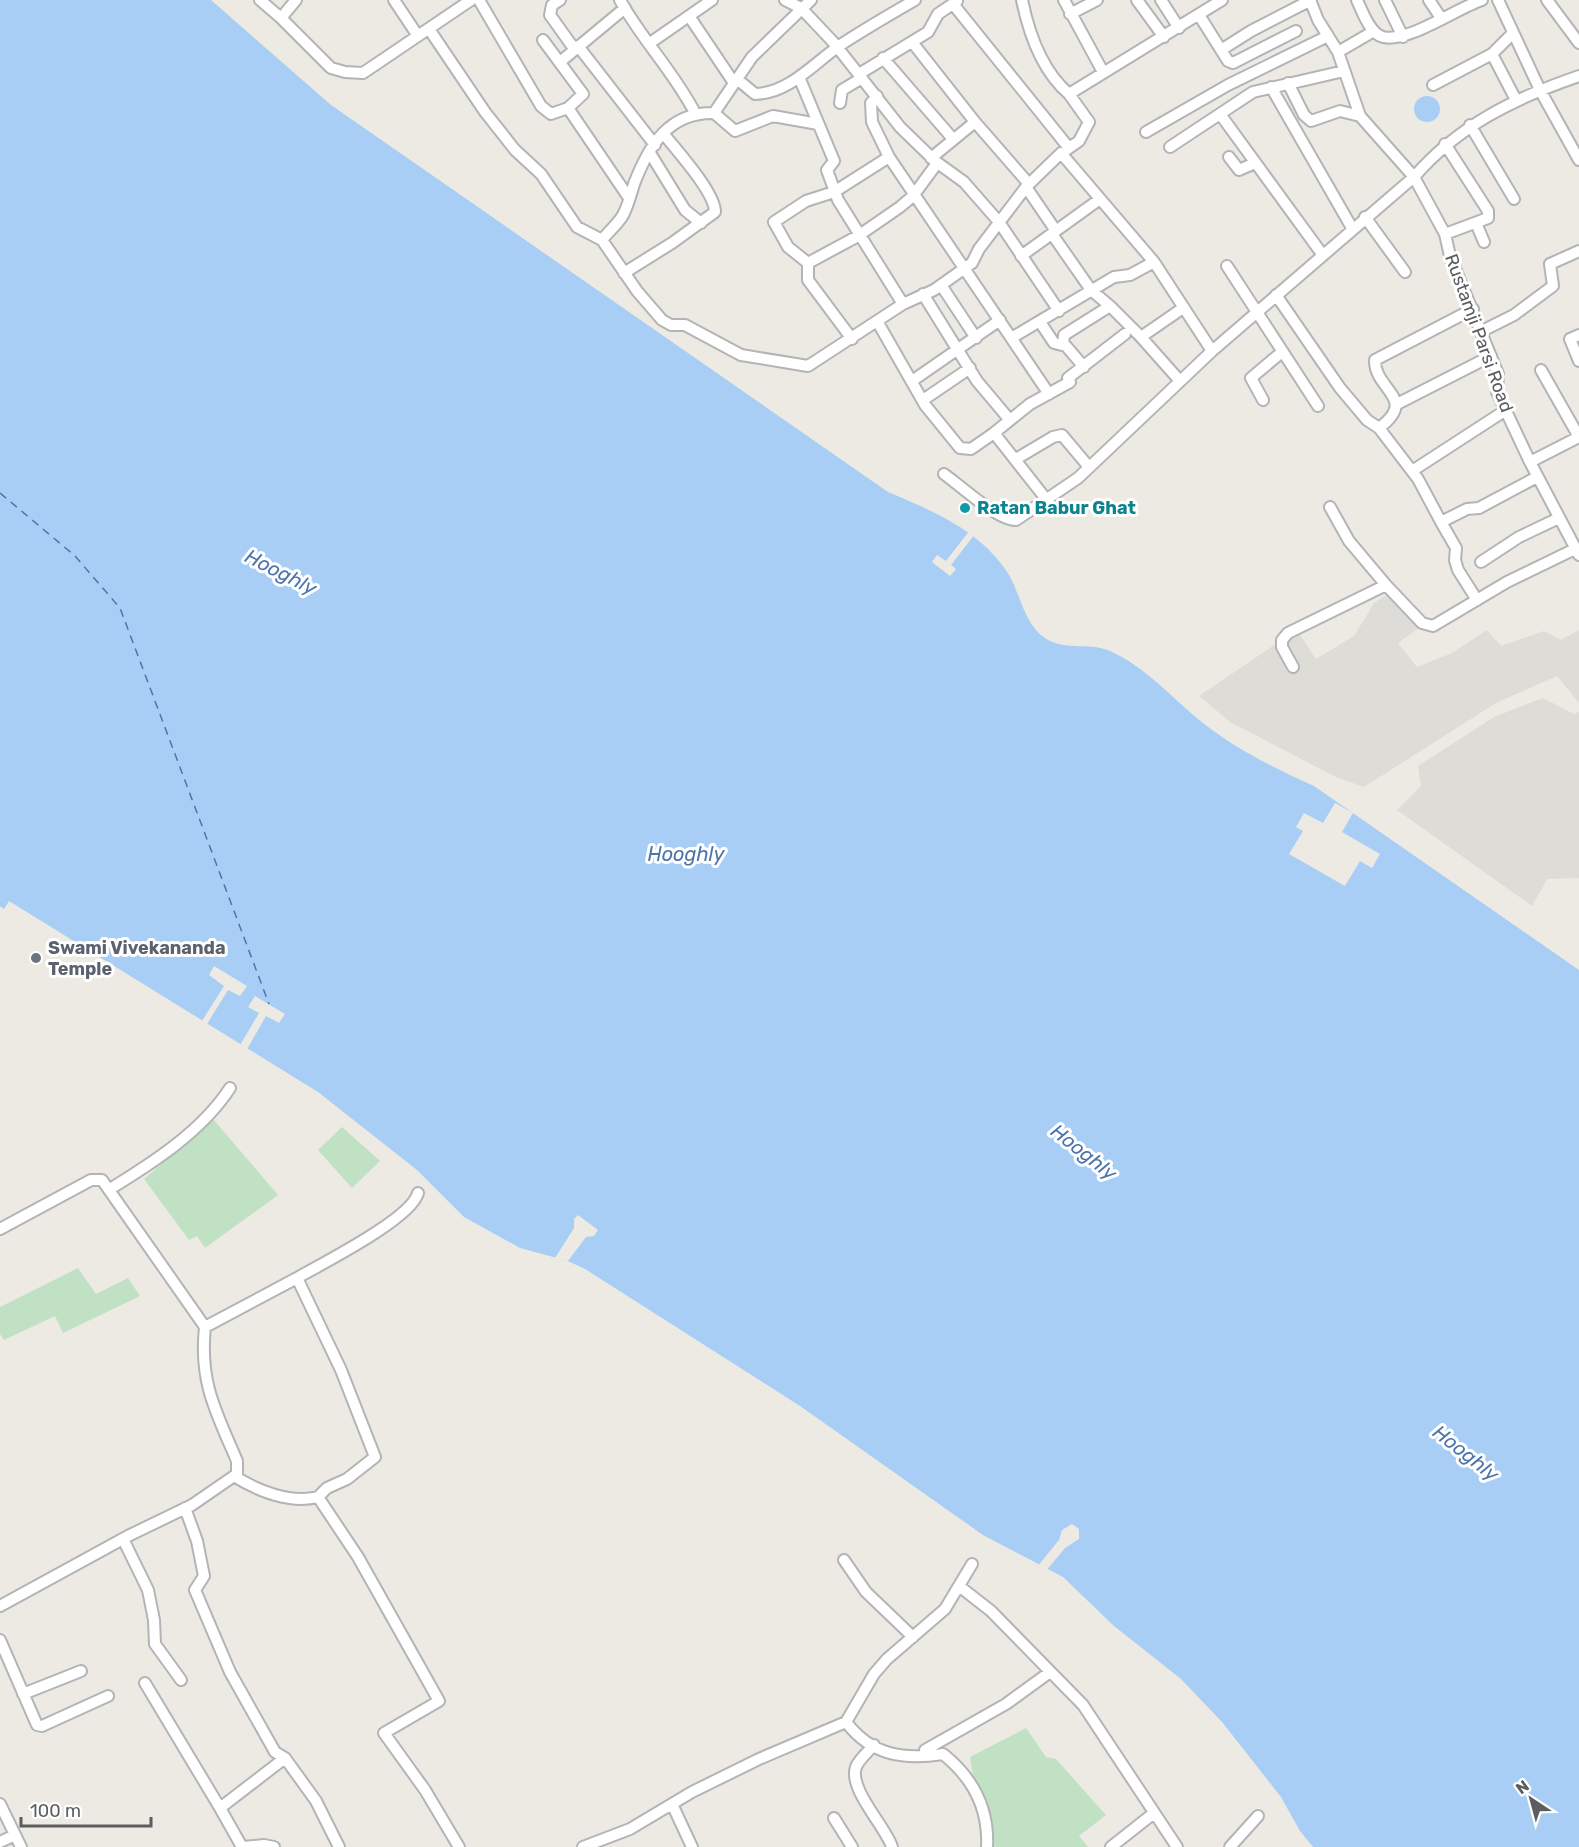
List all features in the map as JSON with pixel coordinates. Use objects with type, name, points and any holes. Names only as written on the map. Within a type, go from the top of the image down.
[{"type":"street","points":[[260,0],[282,18],[331,68],[363,73],[472,0],[541,106],[550,114],[568,108],[583,94],[543,40]]},
{"type":"street","points":[[282,18],[296,0]]},
{"type":"street","points":[[394,0],[418,36]]},
{"type":"street","points":[[560,0],[552,5],[550,15],[652,149],[684,210],[701,223]]},
{"type":"street","points":[[650,43],[712,0]]},
{"type":"street","points":[[785,0],[801,8],[837,47],[900,127],[933,160],[964,182],[999,222],[1059,310]]},
{"type":"street","points":[[714,113],[752,57],[811,0]]},
{"type":"street","points":[[689,16],[736,81],[755,94],[770,92],[799,77],[837,47],[915,0]]},
{"type":"street","points":[[429,29],[485,112],[515,150],[541,174],[577,227],[602,240],[624,273],[662,320],[671,325],[685,325],[741,355],[808,366],[903,304],[941,285],[966,267],[1027,186],[1078,141],[1089,122],[1069,94],[1056,83],[1046,67],[1026,21],[1022,0]]},
{"type":"street","points":[[1064,0],[1103,72]]},
{"type":"street","points":[[1070,14],[1097,0]]},
{"type":"street","points":[[1137,0],[1164,37]]},
{"type":"street","points":[[1161,0],[1179,28]]},
{"type":"street","points":[[1069,94],[1222,0]]},
{"type":"street","points":[[1221,50],[1251,31],[1310,0],[1338,52],[1363,119]]},
{"type":"street","points":[[1357,0],[1374,31],[1383,37],[1403,37],[1482,0]]},
{"type":"street","points":[[1385,0],[1403,37]]},
{"type":"street","points":[[1429,0],[1441,18]]},
{"type":"street","points":[[1498,0],[1540,90],[1579,160]]},
{"type":"street","points":[[1546,0],[1579,43]]},
{"type":"street","points":[[840,103],[842,90],[883,58],[933,28],[938,14],[956,2],[1100,200],[1154,262],[1212,351]]},
{"type":"street","points":[[560,62],[623,4],[695,112]]},
{"type":"street","points":[[1199,15],[1228,61],[1233,63],[1296,31]]},
{"type":"street","points":[[1338,52],[1374,31]]},
{"type":"street","points":[[1433,85],[1492,54],[1513,33]]},
{"type":"street","points":[[1146,132],[1228,85],[1328,36]]},
{"type":"street","points":[[912,42],[1027,186],[1091,290],[1142,337],[1180,381]]},
{"type":"street","points":[[1492,54],[1516,100]]},
{"type":"street","points":[[883,58],[953,139]]},
{"type":"street","points":[[1170,147],[1253,92],[1344,71]]},
{"type":"street","points":[[944,474],[1009,520],[1016,520],[1078,478],[1212,351],[1352,228],[1414,177],[1445,144],[1470,125],[1516,100],[1579,76]]},
{"type":"street","points":[[799,77],[834,161],[827,170],[834,192],[858,236],[903,304]]},
{"type":"street","points":[[1288,83],[1304,115],[1311,121],[1340,111],[1363,119]]},
{"type":"street","points":[[1271,87],[1352,228]]},
{"type":"street","points":[[877,96],[870,109],[873,122],[889,157],[913,196],[966,267],[1049,394]]},
{"type":"street","points":[[568,108],[629,198]]},
{"type":"street","points":[[602,240],[624,214],[652,149],[673,124],[695,112],[714,113],[735,131],[773,116],[818,124]]},
{"type":"street","points":[[1220,114],[1322,254]]},
{"type":"street","name":"Rustamji Parsi Road","points":[[1363,119],[1414,177],[1446,234],[1450,256],[1498,374],[1497,392],[1577,552]]},
{"type":"street","points":[[933,160],[953,139],[975,122]]},
{"type":"street","points":[[1470,125],[1514,199]]},
{"type":"street","points":[[624,273],[713,214],[714,204],[663,134]]},
{"type":"street","points":[[1445,144],[1488,211],[1488,218],[1446,234]]},
{"type":"street","points":[[852,339],[808,280],[808,263],[789,247],[774,222],[806,201],[834,192],[889,157]]},
{"type":"street","points":[[1228,157],[1239,170],[1256,163]]},
{"type":"street","points":[[808,263],[858,236],[913,196],[935,166],[933,160]]},
{"type":"street","points":[[1021,256],[1100,200]]},
{"type":"street","points":[[1365,217],[1405,272]]},
{"type":"street","points":[[1476,223],[1484,242]]},
{"type":"street","points":[[1482,331],[1536,301],[1553,286],[1550,264],[1579,251]]},
{"type":"street","points":[[1013,337],[1117,276],[1130,275],[1154,262]]},
{"type":"street","points":[[1227,266],[1318,406]]},
{"type":"street","points":[[941,285],[976,338]]},
{"type":"street","points":[[922,294],[970,368],[1010,419]]},
{"type":"street","points":[[1276,295],[1340,388],[1367,420],[1379,428],[1422,484],[1440,522],[1456,548],[1455,560],[1458,570],[1477,600]]},
{"type":"street","points":[[1063,345],[1064,335],[1110,306]]},
{"type":"street","points":[[1142,337],[1183,309]]},
{"type":"street","points":[[1379,428],[1395,415],[1397,404],[1375,365],[1375,360],[1473,309]]},
{"type":"street","points":[[912,381],[1000,320]]},
{"type":"street","points":[[877,321],[923,400],[963,450],[971,449],[1010,419],[1069,380],[1125,334]]},
{"type":"street","points":[[1040,322],[1054,344],[1063,345],[1084,368]]},
{"type":"street","points":[[1579,335],[1570,339],[1579,361]]},
{"type":"street","points":[[1263,400],[1251,378],[1281,352]]},
{"type":"street","points":[[1397,404],[1491,356]]},
{"type":"street","points":[[923,400],[970,368]]},
{"type":"street","points":[[1530,462],[1579,437],[1541,370]]},
{"type":"street","points":[[1412,471],[1506,410]]},
{"type":"street","points":[[994,432],[1046,499]]},
{"type":"street","points":[[1016,459],[1053,436],[1062,435],[1089,467]]},
{"type":"street","points":[[1440,522],[1467,510],[1479,508],[1538,477]]},
{"type":"street","points":[[1330,507],[1349,541],[1386,585],[1422,623],[1434,626],[1545,562],[1577,552]]},
{"type":"street","points":[[1480,562],[1519,537],[1559,518]]},
{"type":"street","points":[[1293,667],[1282,647],[1281,640],[1288,633],[1386,585]]},
{"type":"street","points":[[110,1189],[147,1166],[215,1110],[230,1088]]},
{"type":"street","points":[[0,1229],[91,1180],[102,1180],[205,1327],[202,1353],[206,1385],[237,1461],[237,1474],[185,1508],[0,1606]]},
{"type":"street","points":[[205,1327],[297,1278],[386,1224],[415,1204],[418,1193]]},
{"type":"street","points":[[234,1476],[252,1487],[303,1500],[318,1497],[327,1488],[346,1479],[375,1457],[342,1370],[297,1278]]},
{"type":"street","points":[[318,1497],[358,1557],[439,1701],[384,1733],[425,1790],[459,1847]]},
{"type":"street","points":[[185,1508],[197,1541],[204,1576],[195,1590],[230,1672],[275,1752],[285,1758],[316,1801],[339,1847]]},
{"type":"street","points":[[123,1539],[148,1590],[155,1644],[181,1680]]},
{"type":"street","points":[[844,1560],[866,1592],[913,1637]]},
{"type":"street","points":[[583,1847],[630,1829],[672,1804],[759,1759],[846,1722],[874,1674],[945,1609],[972,1564]]},
{"type":"street","points":[[959,1586],[991,1611],[1092,1717],[1177,1847]]},
{"type":"street","points":[[0,1640],[37,1725],[42,1726],[108,1696]]},
{"type":"street","points":[[23,1694],[81,1671]]},
{"type":"street","points":[[925,1750],[1006,1704],[1050,1672]]},
{"type":"street","points":[[145,1683],[243,1847],[269,1845],[274,1847]]},
{"type":"street","points":[[846,1722],[854,1732],[893,1756],[916,1758],[943,1754],[958,1767],[978,1794],[988,1832],[987,1847]]},
{"type":"street","points":[[874,1745],[856,1766],[855,1778],[862,1795],[892,1847]]},
{"type":"street","points":[[220,1808],[285,1758]]},
{"type":"street","points":[[0,1804],[21,1847]]},
{"type":"street","points":[[672,1804],[692,1847]]},
{"type":"street","points":[[1111,1847],[1154,1813]]},
{"type":"street","points":[[1230,1847],[1258,1816]]},
{"type":"street","points":[[834,1818],[852,1847]]},
{"type":"street","points":[[0,1842],[15,1835]]},
{"type":"shaded area","points":[[1390,593],[1419,628],[1398,643],[1417,667],[1452,653],[1487,630],[1501,646],[1544,631],[1561,640],[1579,630],[1579,703],[1557,676],[1496,703],[1364,787],[1336,777],[1230,722],[1199,696],[1286,637],[1300,635],[1316,659],[1354,636],[1374,603]]},
{"type":"shaded area","points":[[1543,698],[1574,714],[1579,712],[1579,878],[1547,879],[1532,906],[1397,810],[1421,786],[1418,766],[1494,717]]},
{"type":"green space","points":[[213,1119],[278,1195],[205,1248],[197,1236],[189,1240],[144,1179]]},
{"type":"green space","points":[[342,1127],[380,1161],[352,1188],[318,1150]]},
{"type":"green space","points":[[78,1268],[96,1294],[128,1278],[140,1296],[63,1333],[55,1316],[4,1340],[0,1334],[0,1307]]},
{"type":"green space","points":[[1026,1728],[1046,1757],[1056,1759],[1106,1815],[1079,1836],[1088,1847],[985,1847],[970,1757]]},
{"type":"water","name":"Hooghly","points":[[0,0],[211,0],[331,105],[888,492],[939,515],[971,534],[998,560],[1009,575],[1026,615],[1041,635],[1057,644],[1101,648],[1136,666],[1192,714],[1229,741],[1285,773],[1314,786],[1579,970],[1579,1847],[1313,1847],[1300,1831],[1281,1797],[1222,1722],[1181,1679],[1114,1626],[1063,1577],[983,1535],[800,1406],[585,1269],[568,1261],[520,1248],[464,1217],[417,1170],[318,1092],[9,901],[4,909],[0,906]]},
{"type":"water","points":[[1427,96],[1436,100],[1440,109],[1436,118],[1427,122],[1418,118],[1414,109],[1418,100]]},
{"type":"pier","points":[[970,530],[975,534],[951,565],[956,569],[950,576],[932,562],[937,555],[946,561]]},
{"type":"pier","points":[[1335,803],[1353,813],[1342,832],[1380,854],[1372,868],[1360,861],[1345,886],[1289,854],[1303,831],[1296,827],[1304,813],[1323,823]]},
{"type":"pier","points":[[214,966],[247,986],[240,996],[228,990],[207,1024],[202,1021],[224,986],[209,975]]},
{"type":"pier","points":[[255,996],[285,1014],[279,1023],[266,1016],[246,1051],[239,1047],[259,1013],[248,1007]]},
{"type":"pier","points":[[578,1215],[598,1230],[594,1236],[586,1237],[568,1261],[555,1258],[574,1228],[574,1219]]},
{"type":"pier","points":[[1072,1524],[1079,1529],[1079,1539],[1065,1548],[1045,1572],[1037,1567],[1059,1540],[1062,1530]]},
{"type":"ferry route","points":[[0,493],[75,556],[120,608],[269,1004]]},
{"type":"place","name":"Ratan Babur Ghat","points":[[965,508]]},
{"type":"place","name":"Swami Vivekananda Temple","points":[[36,958]]}]
